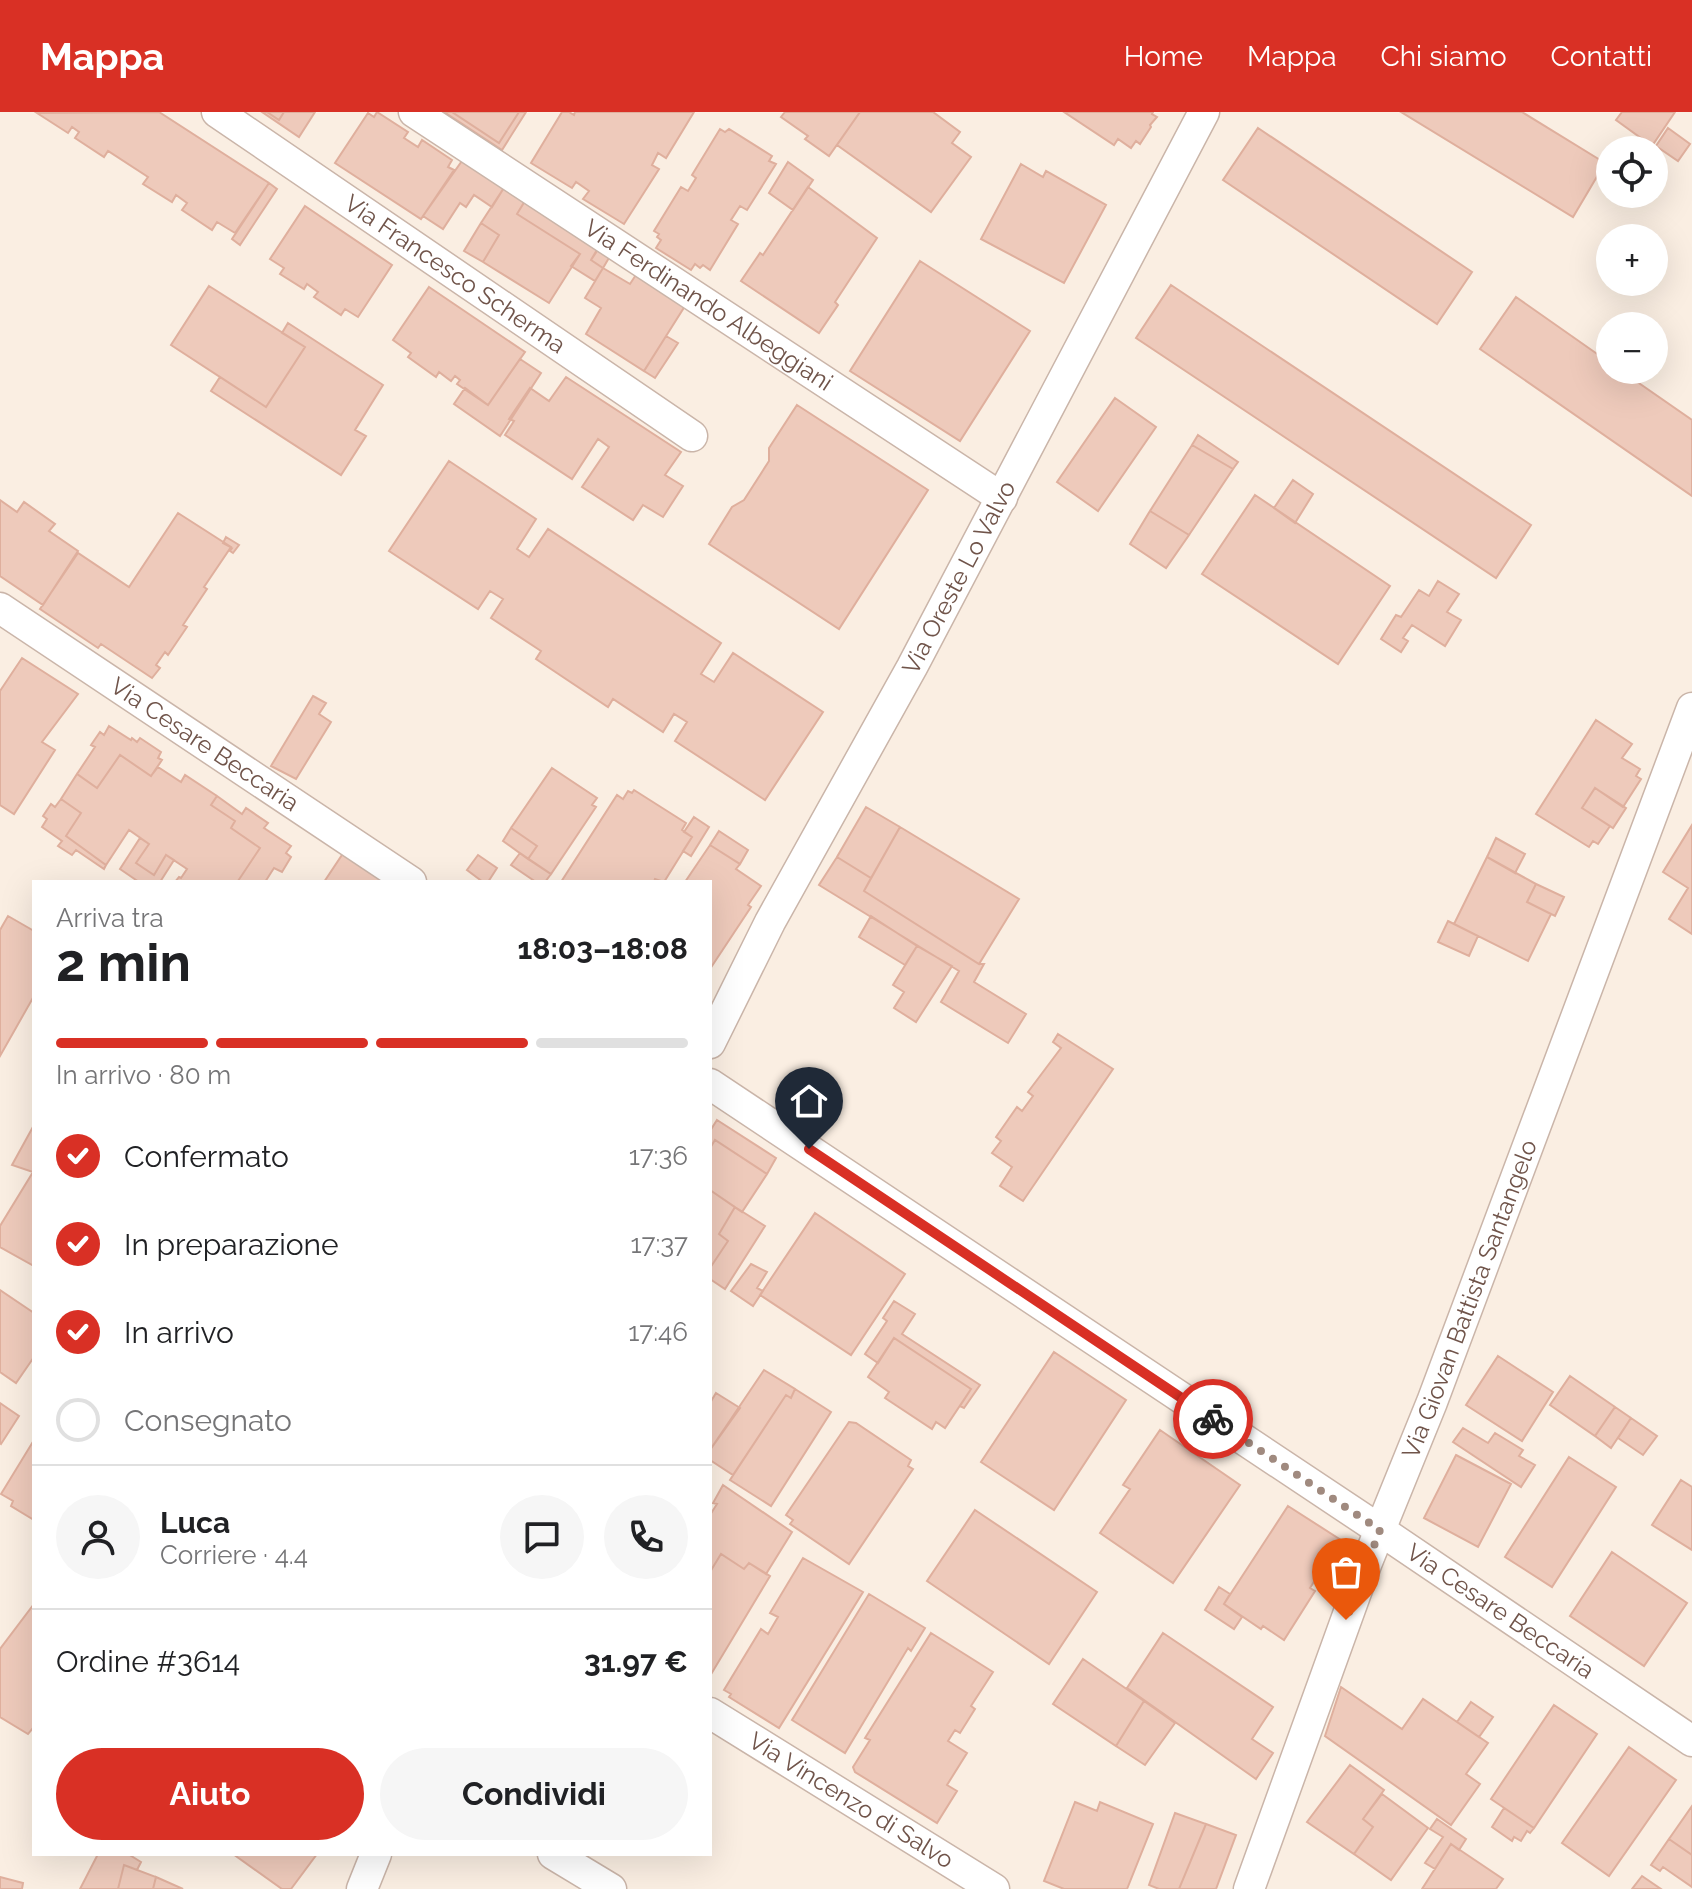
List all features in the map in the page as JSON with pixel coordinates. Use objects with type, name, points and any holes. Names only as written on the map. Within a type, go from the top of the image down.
[{"type":"street","name":"Via Francesco Scherma","points":[[217,112],[692,436]]},
{"type":"street","name":"Via Ferdinando Albeggiani","points":[[414,112],[1002,498]]},
{"type":"street","name":"Via Oreste Lo Valvo","points":[[712,1039],[770,922],[912,667],[1204,112]]},
{"type":"street","name":"Via Cesare Beccaria","points":[[0,608],[408,880]]},
{"type":"street","name":"Via Giovan Battista Santangelo","points":[[1249,1889],[1380,1530],[1432,1402],[1690,720]]},
{"type":"street","name":"Via Cesare Beccaria","points":[[712,1085],[1692,1741]]},
{"type":"street","name":"Via Vincenzo di Salvo","points":[[712,1714],[994,1889]]},
{"type":"street","points":[[362,1889],[375,1856]]},
{"type":"street","points":[[556,1856],[611,1889]]},
{"type":"building","points":[[159,112],[269,183],[235,233],[217,222],[212,230],[182,210],[187,203],[176,195],[172,202],[143,184],[148,177],[108,151],[104,157],[75,138],[79,132],[72,127],[68,133],[37,113]]},
{"type":"building","points":[[262,112],[279,120],[284,112],[315,112],[299,137]]},
{"type":"building","points":[[267,112],[284,112],[279,120]]},
{"type":"building","points":[[377,112],[408,132],[404,138],[418,147],[422,140],[452,160],[448,167],[454,170],[421,219],[335,163],[368,113],[374,117]]},
{"type":"building","points":[[444,112],[452,112],[499,143],[519,112],[526,112],[502,150]]},
{"type":"building","points":[[452,112],[519,112],[499,143]]},
{"type":"building","points":[[562,112],[574,115],[575,112],[694,112],[666,158],[658,153],[652,165],[659,169],[624,224],[583,199],[589,191],[576,182],[572,188],[531,163]]},
{"type":"building","points":[[785,112],[860,112],[829,156],[781,117]]},
{"type":"building","points":[[860,112],[933,112],[960,132],[952,143],[971,157],[931,212],[837,145]]},
{"type":"building","points":[[1064,112],[1153,112],[1157,117],[1140,144],[1136,141],[1131,148],[1118,139],[1114,145]]},
{"type":"building","points":[[1401,112],[1522,112],[1596,157],[1596,178],[1573,217]]},
{"type":"building","points":[[1622,112],[1675,112],[1659,136],[1638,136],[1616,120]]},
{"type":"building","points":[[1258,128],[1472,272],[1437,324],[1223,180]]},
{"type":"building","points":[[1668,128],[1690,144],[1678,161],[1668,154],[1668,136],[1663,136]]},
{"type":"building","points":[[720,129],[725,132],[729,129],[772,156],[769,161],[776,164],[747,210],[740,206],[731,220],[738,224],[710,270],[695,264],[691,270],[656,248],[661,240],[654,231],[681,187],[688,191],[696,178],[692,175]]},
{"type":"building","points":[[469,151],[507,183],[492,207],[474,195],[466,207],[460,203],[443,229],[423,216]]},
{"type":"building","points":[[788,162],[813,180],[793,210],[769,193]]},
{"type":"building","points":[[1021,164],[1043,177],[1046,171],[1106,205],[1064,283],[981,239]]},
{"type":"building","points":[[269,183],[277,189],[240,245],[232,239]]},
{"type":"building","points":[[507,183],[528,196],[517,214],[580,254],[549,303],[483,262],[499,235],[481,223]]},
{"type":"building","points":[[808,187],[877,238],[835,302],[838,305],[819,333],[741,281],[760,253],[763,255]]},
{"type":"building","points":[[531,191],[605,239],[591,260],[603,268],[595,281],[571,266],[580,254],[517,214]]},
{"type":"building","points":[[305,206],[392,265],[358,317],[345,309],[341,315],[314,297],[318,292],[307,284],[304,289],[280,274],[284,268],[270,259]]},
{"type":"building","points":[[481,223],[499,235],[483,262],[464,251]]},
{"type":"building","points":[[601,243],[613,251],[603,268],[591,260]]},
{"type":"building","points":[[920,261],[1030,331],[960,441],[850,371]]},
{"type":"building","points":[[641,267],[690,298],[644,371],[586,334],[601,308],[585,298],[603,268],[630,284]]},
{"type":"building","points":[[1171,285],[1531,525],[1496,578],[1136,338]]},
{"type":"building","points":[[209,286],[305,347],[266,407],[171,345]]},
{"type":"building","points":[[429,287],[525,352],[488,405],[457,384],[460,380],[455,376],[451,381],[439,372],[436,377],[408,357],[411,353],[393,340]]},
{"type":"building","points":[[1516,297],[1596,353],[1596,384],[1640,384],[1692,420],[1692,496],[1480,349]]},
{"type":"building","points":[[288,323],[383,385],[355,430],[366,436],[341,475],[211,391],[220,377],[266,407],[305,347],[282,333]]},
{"type":"building","points":[[666,336],[678,343],[655,378],[644,371]]},
{"type":"building","points":[[520,359],[541,373],[500,436],[454,404],[465,388],[488,405]]},
{"type":"building","points":[[566,377],[681,452],[665,475],[683,486],[663,517],[643,505],[633,520],[582,487],[609,447],[598,439],[572,479],[505,435],[514,421],[509,419],[530,388],[549,401]]},
{"type":"building","points":[[1115,398],[1156,427],[1098,511],[1057,482]]},
{"type":"building","points":[[797,405],[928,490],[839,629],[709,544],[732,507],[744,500],[769,461],[769,448]]},
{"type":"building","points":[[1198,435],[1238,462],[1233,469],[1192,445]]},
{"type":"building","points":[[1192,445],[1233,469],[1189,535],[1150,511]]},
{"type":"building","points":[[449,461],[536,519],[517,549],[529,557],[548,529],[721,643],[701,674],[714,682],[733,653],[823,712],[765,800],[675,741],[687,722],[674,714],[663,732],[613,699],[608,707],[536,659],[541,651],[491,618],[503,599],[490,591],[478,609],[389,551]]},
{"type":"building","points":[[1293,480],[1313,494],[1295,523],[1274,508]]},
{"type":"building","points":[[1255,495],[1390,586],[1338,664],[1202,574]]},
{"type":"building","points":[[0,500],[17,512],[24,502],[55,524],[49,531],[78,551],[43,605],[0,576]]},
{"type":"building","points":[[1150,511],[1189,535],[1166,568],[1130,544]]},
{"type":"building","points":[[178,513],[231,547],[183,625],[187,627],[168,655],[165,652],[156,665],[160,668],[152,678],[101,644],[98,648],[40,609],[78,553],[129,587]]},
{"type":"building","points":[[226,537],[239,545],[233,553],[230,551],[232,548],[223,543]]},
{"type":"building","points":[[1438,581],[1459,594],[1447,612],[1461,620],[1445,646],[1412,625],[1403,638],[1408,641],[1401,652],[1381,639],[1396,615],[1401,617],[1419,590],[1429,596]]},
{"type":"building","points":[[22,658],[78,694],[42,742],[55,750],[14,814],[0,805],[0,691]]},
{"type":"building","points":[[313,696],[326,703],[319,714],[331,722],[296,779],[271,766]]},
{"type":"building","points":[[1596,720],[1632,744],[1622,758],[1640,769],[1636,776],[1641,779],[1623,807],[1595,788],[1582,808],[1610,826],[1598,844],[1593,841],[1589,847],[1536,814]]},
{"type":"building","points":[[109,726],[131,740],[137,742],[140,738],[161,752],[158,758],[162,760],[151,776],[120,755],[97,788],[77,774],[95,747],[91,745],[100,732],[104,735]]},
{"type":"building","points":[[120,755],[151,776],[158,767],[181,782],[185,775],[217,796],[211,805],[235,821],[231,828],[260,848],[239,880],[177,880],[187,869],[166,855],[154,875],[136,863],[149,844],[129,830],[106,865],[66,836],[81,813],[61,799],[77,774],[97,788]]},
{"type":"building","points":[[552,768],[597,798],[592,805],[596,807],[551,874],[528,859],[537,846],[511,828]]},
{"type":"building","points":[[1595,788],[1626,808],[1613,828],[1582,808]]},
{"type":"building","points":[[634,790],[686,823],[682,830],[692,837],[665,880],[562,880],[617,795],[623,799],[628,791],[632,793]]},
{"type":"building","points":[[217,796],[242,814],[246,808],[268,823],[264,828],[291,846],[286,853],[291,857],[282,872],[274,868],[266,880],[239,880],[260,848],[231,828],[235,821],[211,805]]},
{"type":"building","points":[[61,799],[81,813],[66,836],[106,865],[104,869],[76,850],[72,855],[58,846],[62,841],[42,827],[47,819],[43,816],[51,804],[55,807]]},
{"type":"building","points":[[866,807],[900,827],[871,878],[837,857]]},
{"type":"building","points":[[694,817],[709,827],[691,856],[683,851],[692,837],[684,832]]},
{"type":"building","points":[[1692,825],[1692,934],[1669,919],[1688,888],[1663,872]]},
{"type":"building","points":[[900,827],[1019,899],[979,964],[864,891]]},
{"type":"building","points":[[511,828],[537,846],[528,859],[503,841]]},
{"type":"building","points":[[719,831],[748,850],[740,864],[710,845]]},
{"type":"building","points":[[140,838],[149,844],[136,863],[154,875],[166,855],[174,860],[161,880],[136,880],[120,869]]},
{"type":"building","points":[[1496,838],[1525,854],[1515,873],[1487,857]]},
{"type":"building","points":[[710,845],[740,864],[736,869],[761,886],[748,905],[751,907],[712,966],[712,880],[686,880]]},
{"type":"building","points":[[346,849],[394,880],[325,880]]},
{"type":"building","points":[[520,853],[551,874],[546,880],[533,880],[511,865]]},
{"type":"building","points":[[478,855],[497,868],[489,880],[480,880],[467,870]]},
{"type":"building","points":[[837,857],[871,878],[864,891],[979,964],[984,964],[974,982],[1026,1014],[1008,1043],[941,1002],[959,971],[819,885]]},
{"type":"building","points":[[1487,857],[1536,884],[1527,902],[1551,914],[1528,961],[1454,924]]},
{"type":"building","points":[[1536,884],[1564,897],[1555,916],[1527,902]]},
{"type":"building","points":[[8,916],[32,930],[32,1000],[0,1056],[0,930]]},
{"type":"building","points":[[871,916],[917,946],[905,965],[859,937]]},
{"type":"building","points":[[1448,921],[1478,936],[1469,956],[1438,942]]},
{"type":"building","points":[[917,946],[952,966],[916,1022],[894,1008],[904,992],[893,985]]},
{"type":"building","points":[[1058,1034],[1113,1069],[1023,1201],[1000,1186],[1012,1167],[992,1153],[1001,1141],[996,1137],[1017,1107],[1022,1111],[1033,1096],[1028,1092],[1061,1048],[1053,1042]]},
{"type":"building","points":[[717,1120],[776,1158],[767,1174],[715,1140],[712,1145],[712,1128]]},
{"type":"building","points":[[32,1129],[32,1172],[12,1165]]},
{"type":"building","points":[[715,1140],[767,1174],[742,1212],[712,1191],[712,1145]]},
{"type":"building","points":[[32,1174],[32,1265],[0,1247],[0,1226]]},
{"type":"building","points":[[712,1191],[735,1207],[719,1234],[728,1241],[712,1265]]},
{"type":"building","points":[[735,1207],[765,1226],[725,1289],[712,1280],[712,1265],[728,1241],[719,1234]]},
{"type":"building","points":[[815,1213],[905,1274],[851,1355],[760,1295]]},
{"type":"building","points":[[751,1264],[767,1272],[757,1288],[763,1291],[753,1306],[731,1291]]},
{"type":"building","points":[[0,1290],[32,1312],[32,1360],[16,1383],[0,1372]]},
{"type":"building","points":[[894,1301],[915,1314],[902,1334],[980,1385],[964,1408],[960,1406],[971,1389],[894,1338],[878,1363],[865,1354],[887,1321],[883,1318]]},
{"type":"building","points":[[894,1338],[971,1389],[945,1428],[936,1422],[932,1429],[885,1398],[889,1392],[868,1377]]},
{"type":"building","points":[[1054,1352],[1126,1400],[1054,1510],[981,1462]]},
{"type":"building","points":[[1498,1356],[1553,1392],[1522,1441],[1466,1405]]},
{"type":"building","points":[[764,1370],[795,1389],[791,1398],[786,1395],[733,1475],[712,1461],[712,1447]]},
{"type":"building","points":[[1570,1376],[1615,1407],[1595,1436],[1550,1405]]},
{"type":"building","points":[[795,1389],[831,1412],[771,1506],[730,1480],[786,1395],[791,1398]]},
{"type":"building","points":[[716,1393],[740,1408],[712,1447],[712,1400]]},
{"type":"building","points":[[0,1403],[19,1416],[1,1444],[0,1443]]},
{"type":"building","points":[[1615,1407],[1631,1418],[1611,1448],[1595,1436]]},
{"type":"building","points":[[1631,1418],[1657,1436],[1643,1455],[1618,1438]]},
{"type":"building","points":[[849,1422],[856,1423],[911,1460],[908,1466],[913,1469],[849,1564],[790,1524],[793,1520],[786,1515]]},
{"type":"building","points":[[1463,1428],[1488,1443],[1495,1433],[1523,1450],[1519,1456],[1535,1465],[1521,1487],[1453,1442]]},
{"type":"building","points":[[1160,1430],[1240,1485],[1173,1583],[1100,1533],[1130,1489],[1123,1485]]},
{"type":"building","points":[[32,1443],[32,1519],[11,1506],[13,1501],[1,1494]]},
{"type":"building","points":[[1456,1455],[1511,1484],[1478,1547],[1424,1518]]},
{"type":"building","points":[[1569,1457],[1616,1487],[1552,1587],[1505,1557]]},
{"type":"building","points":[[1681,1480],[1692,1487],[1692,1550],[1652,1525]]},
{"type":"building","points":[[723,1485],[792,1532],[766,1574],[749,1563],[744,1569],[721,1554],[712,1569],[712,1512],[717,1504],[713,1503]]},
{"type":"building","points":[[1288,1506],[1341,1540],[1310,1588],[1315,1591],[1284,1640],[1263,1626],[1261,1629],[1224,1604]]},
{"type":"building","points":[[975,1510],[1097,1592],[1049,1664],[927,1581]]},
{"type":"building","points":[[1612,1552],[1687,1603],[1644,1666],[1570,1616]]},
{"type":"building","points":[[721,1554],[744,1569],[749,1563],[770,1576],[712,1673],[712,1569]]},
{"type":"building","points":[[803,1558],[863,1592],[779,1728],[729,1697],[731,1694],[724,1690],[761,1629],[768,1634],[778,1617],[770,1613]]},
{"type":"building","points":[[1219,1587],[1230,1594],[1224,1604],[1242,1617],[1234,1629],[1205,1610]]},
{"type":"building","points":[[869,1594],[925,1628],[911,1651],[908,1648],[845,1753],[792,1720]]},
{"type":"building","points":[[32,1607],[32,1729],[28,1734],[0,1717],[0,1649]]},
{"type":"building","points":[[931,1633],[993,1672],[971,1706],[975,1709],[960,1733],[955,1730],[948,1741],[967,1753],[947,1785],[957,1791],[937,1823],[855,1772],[853,1767],[870,1740],[865,1738]]},
{"type":"building","points":[[1163,1633],[1273,1707],[1252,1739],[1273,1753],[1256,1779],[1127,1688]]},
{"type":"building","points":[[1083,1659],[1144,1701],[1116,1746],[1053,1704]]},
{"type":"building","points":[[1341,1687],[1402,1729],[1423,1699],[1488,1743],[1466,1774],[1480,1784],[1451,1825],[1325,1736]]},
{"type":"building","points":[[1144,1701],[1175,1723],[1145,1765],[1116,1746]]},
{"type":"building","points":[[1471,1702],[1493,1717],[1479,1737],[1457,1722]]},
{"type":"building","points":[[1554,1705],[1597,1734],[1534,1828],[1491,1799]]},
{"type":"building","points":[[1629,1747],[1676,1780],[1609,1876],[1562,1843]]},
{"type":"building","points":[[1350,1765],[1384,1790],[1363,1819],[1373,1827],[1354,1854],[1307,1822]]},
{"type":"building","points":[[1382,1794],[1428,1828],[1391,1880],[1354,1854],[1373,1827],[1363,1819]]},
{"type":"building","points":[[1075,1802],[1097,1811],[1100,1802],[1153,1824],[1127,1889],[1064,1889],[1044,1881]]},
{"type":"building","points":[[1692,1806],[1692,1855],[1669,1839]]},
{"type":"building","points":[[1504,1808],[1534,1828],[1530,1833],[1527,1831],[1521,1841],[1514,1837],[1512,1841],[1492,1827]]},
{"type":"building","points":[[1175,1813],[1206,1824],[1179,1889],[1159,1889],[1149,1885]]},
{"type":"building","points":[[1437,1819],[1466,1839],[1459,1850],[1451,1844],[1435,1869],[1425,1863],[1443,1837],[1430,1829]]},
{"type":"building","points":[[1206,1824],[1236,1835],[1216,1889],[1179,1889]]},
{"type":"building","points":[[1669,1839],[1692,1855],[1692,1887],[1663,1867],[1660,1871],[1651,1865]]},
{"type":"building","points":[[1451,1844],[1503,1879],[1496,1889],[1422,1889]]},
{"type":"building","points":[[97,1856],[131,1856],[141,1862],[137,1870],[124,1865],[118,1889],[80,1889]]},
{"type":"building","points":[[236,1856],[316,1856],[291,1889],[282,1889]]},
{"type":"building","points":[[124,1865],[156,1877],[153,1889],[118,1889]]},
{"type":"building","points":[[1642,1876],[1661,1889],[1632,1889]]},
{"type":"building","points":[[0,1877],[23,1883],[22,1889],[0,1889]]},
{"type":"building","points":[[156,1877],[183,1889],[153,1889]]},
{"type":"way so far","points":[[1213,1419],[1380,1530],[1346,1620]]},
{"type":"route","points":[[809,1149],[1213,1419]]}]
